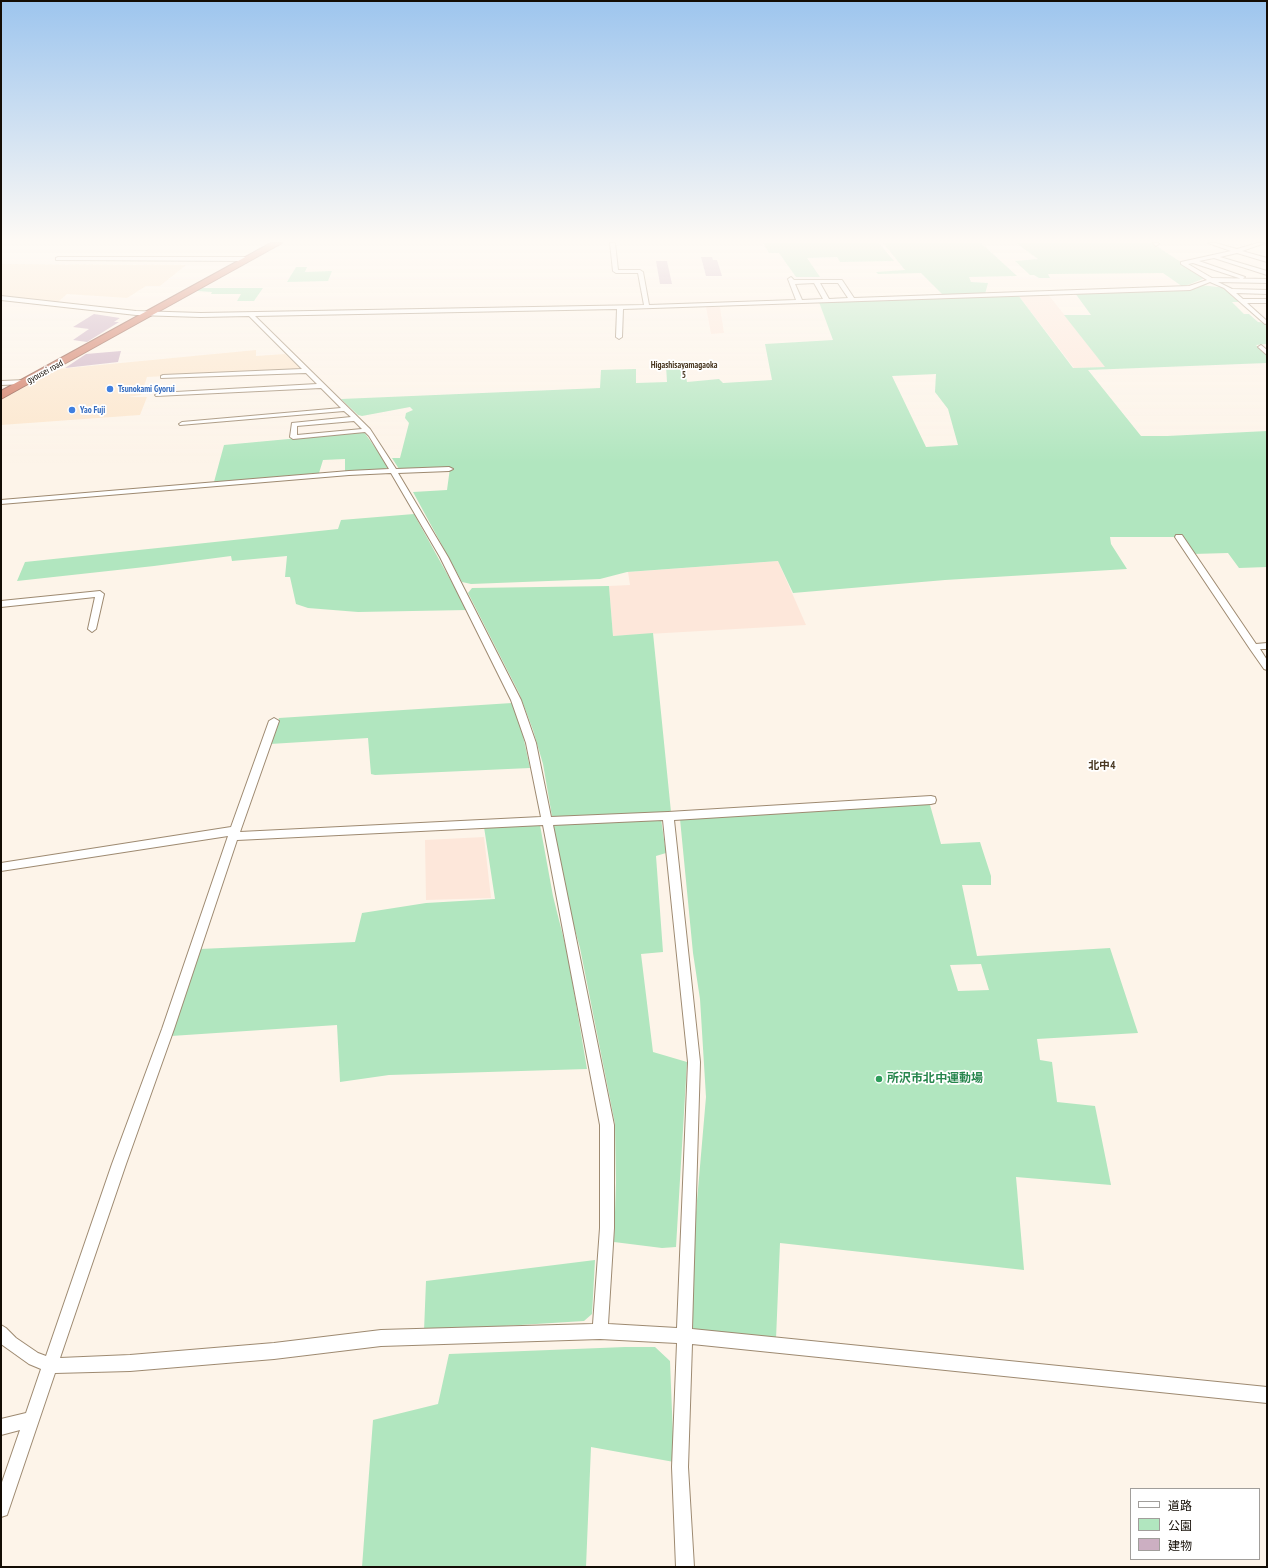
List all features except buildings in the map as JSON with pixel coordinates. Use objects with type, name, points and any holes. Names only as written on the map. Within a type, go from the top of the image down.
[{"type":"highway","name":"gyousei road","points":[[1,396],[145,316]]},
{"type":"street","points":[[252,316],[321,386],[368,430],[394,471],[461,588],[516,700],[531,743],[579,978],[606,1125],[607,1228],[600,1331]]},
{"type":"street","points":[[619,337],[620,316]]},
{"type":"street","points":[[1261,347],[1267,353]]},
{"type":"street","points":[[158,395],[194,384],[307,371]]},
{"type":"street","points":[[163,377],[194,384],[321,386]]},
{"type":"street","points":[[1,383],[26,382]]},
{"type":"street","points":[[182,424],[346,409]]},
{"type":"street","points":[[356,418],[294,424],[293,437],[368,430]]},
{"type":"street","points":[[1,502],[208,484],[394,471],[449,469]]},
{"type":"street","points":[[1179,537],[1267,667]]},
{"type":"street","points":[[1,604],[100,594],[92,629]]},
{"type":"street","points":[[1253,647],[1267,646]]},
{"type":"street","points":[[1,1509],[119,1164],[168,1029],[234,833],[274,721]]},
{"type":"street","points":[[1,867],[234,833],[257,836],[668,816],[931,800]]},
{"type":"street","points":[[668,816],[694,1062],[680,1467],[685,1567]]},
{"type":"street","points":[[1,1333],[11,1343],[34,1359],[51,1365],[130,1363],[236,1354],[381,1338],[600,1331],[684,1336],[1267,1395]]},
{"type":"street","points":[[1,1427],[33,1419]]},
{"type":"shaded area","points":[[708,316],[721,316],[724,333],[711,334]]},
{"type":"shaded area","points":[[1034,316],[1065,316],[1106,367],[1074,368]]},
{"type":"shaded area","points":[[256,350],[256,356],[285,354],[302,369],[147,377],[141,395],[128,397],[147,397],[140,415],[1,425],[1,400],[58,369]]},
{"type":"shaded area","points":[[778,561],[806,625],[613,636],[609,586],[630,585],[628,572]]},
{"type":"shaded area","points":[[484,837],[491,898],[426,900],[425,840]]},
{"type":"green space","points":[[824,316],[1034,316],[1073,368],[1105,367],[1065,316],[1251,316],[1258,322],[1267,323],[1267,344],[1256,345],[1267,356],[1267,363],[1088,370],[1141,436],[1267,431],[1267,567],[1239,568],[1228,553],[1193,554],[1181,537],[1110,537],[1111,544],[1127,569],[945,580],[793,593],[778,561],[627,572],[600,579],[471,584],[462,582],[413,492],[447,490],[450,468],[399,469],[392,458],[400,458],[409,423],[405,418],[406,413],[413,410],[410,407],[362,416],[358,415],[341,399],[600,388],[601,370],[636,369],[636,383],[667,382],[666,366],[684,365],[687,382],[719,379],[723,383],[772,380],[765,344],[833,340]],"holes":[[[936,374],[935,392],[948,409],[958,445],[926,447],[892,376]]]},
{"type":"green space","points":[[364,432],[389,467],[384,470],[345,471],[345,459],[323,460],[319,473],[214,482],[224,445]]},
{"type":"green space","points":[[414,514],[467,610],[358,612],[308,608],[296,604],[290,577],[285,577],[287,556],[232,561],[231,556],[17,581],[25,562],[338,529],[341,520]]},
{"type":"green space","points":[[609,586],[613,636],[653,633],[671,812],[660,812],[666,853],[656,856],[663,952],[641,954],[653,1052],[687,1062],[676,1247],[662,1248],[614,1242],[616,1183],[615,1124],[580,948],[566,897],[543,764],[533,730],[519,693],[468,593],[472,588]]},
{"type":"green space","points":[[512,703],[522,731],[530,768],[375,775],[371,774],[368,738],[270,744],[279,718]]},
{"type":"green space","name":"所沢市北中運動場","points":[[927,804],[930,805],[941,844],[980,842],[991,876],[991,885],[962,885],[977,956],[1110,948],[1138,1033],[1037,1039],[1040,1060],[1052,1062],[1057,1102],[1095,1106],[1111,1185],[1016,1177],[1024,1270],[780,1243],[776,1339],[686,1328],[706,1097],[700,999],[693,953],[680,819]],"holes":[[[981,964],[989,990],[958,991],[950,965]]]},
{"type":"green space","points":[[540,825],[553,896],[568,956],[587,1069],[389,1075],[340,1082],[337,1025],[171,1036],[200,949],[355,942],[362,913],[426,903],[495,899],[484,827]]},
{"type":"green space","points":[[595,1260],[592,1314],[584,1321],[424,1331],[426,1281]]},
{"type":"green space","points":[[655,1347],[670,1361],[674,1462],[591,1447],[586,1567],[362,1567],[373,1420],[438,1404],[449,1354]]},
{"type":"place","name":"Tsunokami Gyorui","points":[[110,389]]},
{"type":"place","name":"Yao Fuji","points":[[72,410]]},
{"type":"place","name":"所沢市北中運動場","points":[[879,1079]]},
{"type":"district","name":"Higashisayamagaoka 5","points":[[684,370]]},
{"type":"district","name":"北中4","points":[[1102,766]]}]
